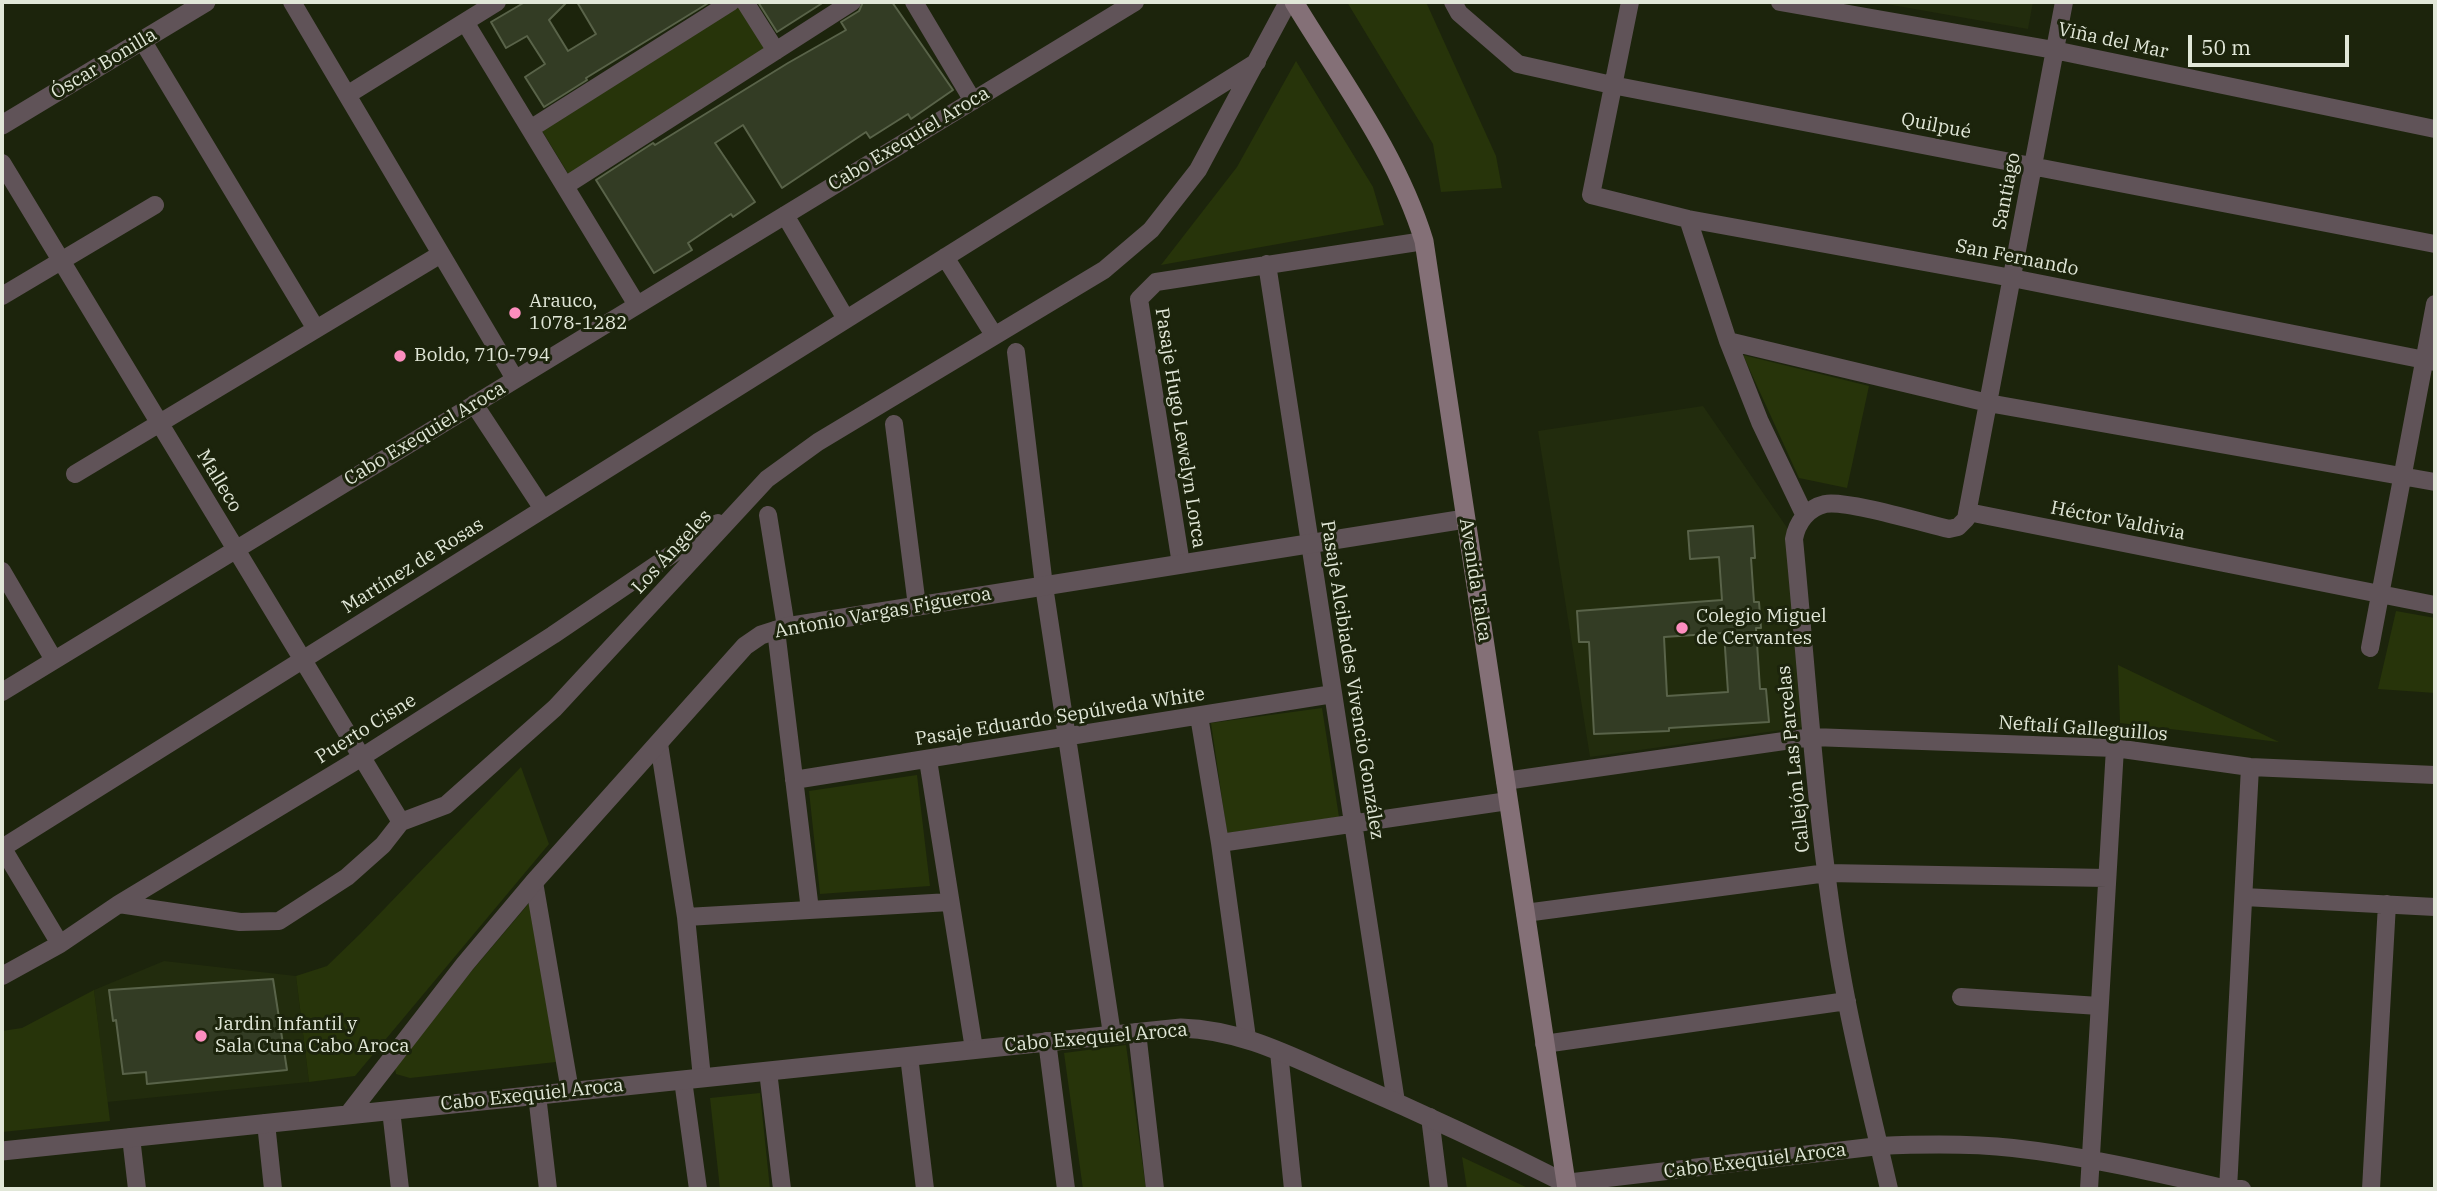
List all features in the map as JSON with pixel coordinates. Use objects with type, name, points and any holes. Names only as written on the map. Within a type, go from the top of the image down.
[{"type":"main road","name":"Avenida Talca","points":[[1294,2],[1391,158],[1407,192],[1424,241],[1566,1186]]},
{"type":"street","name":"Óscar Bonilla","points":[[2,125],[206,2]]},
{"type":"street","points":[[292,2],[515,379]]},
{"type":"street","points":[[347,94],[497,2]]},
{"type":"street","points":[[530,128],[731,2]]},
{"type":"street","points":[[745,2],[776,51]]},
{"type":"street","points":[[565,186],[852,2]]},
{"type":"street","points":[[914,2],[973,101]]},
{"type":"street","name":"Cabo Exequiel Aroca","points":[[2,692],[1135,2]]},
{"type":"street","name":"Los Ángeles","points":[[401,822],[446,805],[555,708],[767,479],[818,442],[1104,270],[1151,230],[1198,170],[1288,2]]},
{"type":"street","name":"Quilpué","points":[[1453,2],[1459,13],[1518,64],[1612,85],[2435,244]]},
{"type":"street","points":[[1612,85],[1630,2]]},
{"type":"street","name":"Viña del Mar","points":[[1780,2],[2054,50],[2435,129]]},
{"type":"street","name":"Santiago","points":[[1968,512],[2064,2]]},
{"type":"street","points":[[465,22],[637,305]]},
{"type":"street","points":[[142,40],[316,329]]},
{"type":"street","name":"Martínez de Rosas","points":[[2,847],[1257,62]]},
{"type":"street","name":"San Fernando","points":[[1612,85],[1591,195],[1688,219],[2012,278],[2430,361]]},
{"type":"street","name":"Malleco","points":[[2,163],[401,822]]},
{"type":"street","points":[[2,296],[155,205]]},
{"type":"street","points":[[785,215],[846,319]]},
{"type":"street","points":[[1688,219],[1728,341],[1760,422],[1805,516],[1813,509],[1834,503],[1949,529],[1962,524],[1968,512]]},
{"type":"street","name":"Pasaje Hugo Lewelyn Lorca","points":[[1181,564],[1139,299],[1156,282],[1424,241]]},
{"type":"street","points":[[75,474],[441,254]]},
{"type":"street","points":[[945,257],[994,335]]},
{"type":"street","name":"Pasaje Alcibiades Vivencio González","points":[[1266,264],[1396,1102]]},
{"type":"street","points":[[2370,648],[2402,476],[2430,361],[2435,304]]},
{"type":"street","points":[[1728,341],[1988,404],[2435,482]]},
{"type":"street","points":[[1016,352],[1044,586],[1112,1034]]},
{"type":"street","points":[[474,404],[542,509]]},
{"type":"street","points":[[894,425],[917,606]]},
{"type":"street","name":"Puerto Cisne","points":[[2,976],[60,944],[119,904],[362,757],[553,635],[744,505]]},
{"type":"street","name":"Héctor Valdivia","points":[[1968,512],[2435,605]]},
{"type":"street","points":[[768,515],[794,780],[810,910]]},
{"type":"street","name":"Callejón Las Parcelas","points":[[1805,516],[1798,525],[1794,539],[1812,737],[1828,873],[1847,1002],[1889,1189]]},
{"type":"street","name":"Antonio Vargas Figueroa","points":[[348,1115],[465,964],[534,883],[745,646],[761,635],[781,629],[917,606],[1465,520]]},
{"type":"street","points":[[2,571],[54,660]]},
{"type":"street","name":"Pasaje Eduardo Sepúlveda White","points":[[794,780],[1333,694]]},
{"type":"street","points":[[1199,716],[1247,1038]]},
{"type":"street","name":"Neftalí Galleguillos","points":[[1220,843],[1353,824],[1507,791],[1812,737],[2115,748],[2250,767],[2435,775]]},
{"type":"street","points":[[659,744],[686,918],[698,1189]]},
{"type":"street","points":[[2089,1189],[2115,748]]},
{"type":"street","points":[[928,760],[974,1049]]},
{"type":"street","points":[[2228,1189],[2250,767]]},
{"type":"street","points":[[119,904],[240,922],[279,921],[347,877],[383,845],[401,822]]},
{"type":"street","points":[[2,847],[60,944]]},
{"type":"street","points":[[1525,913],[1828,873],[2107,878]]},
{"type":"street","points":[[534,883],[570,1091]]},
{"type":"street","points":[[2244,897],[2435,907]]},
{"type":"street","points":[[686,918],[950,902]]},
{"type":"street","points":[[2371,1189],[2387,904]]},
{"type":"street","points":[[1961,997],[2099,1006]]},
{"type":"street","points":[[1544,1044],[1847,1002]]},
{"type":"street","name":"Cabo Exequiel Aroca","points":[[2,1151],[1112,1034],[1203,1029],[1247,1038],[1396,1102],[1566,1186],[1880,1146],[1968,1144],[2025,1149],[2228,1189],[2242,1189]]},
{"type":"street","points":[[1137,1032],[1155,1189]]},
{"type":"street","points":[[1048,1041],[1066,1189]]},
{"type":"street","points":[[1279,1052],[1293,1189]]},
{"type":"street","points":[[909,1056],[925,1189]]},
{"type":"street","points":[[768,1071],[782,1189]]},
{"type":"street","points":[[537,1095],[548,1189]]},
{"type":"street","points":[[391,1110],[400,1189]]},
{"type":"street","points":[[1430,1117],[1439,1189]]},
{"type":"street","points":[[266,1123],[273,1189]]},
{"type":"street","points":[[131,1137],[137,1189]]},
{"type":"shaded area","points":[[1347,2],[1426,2],[1496,156],[1502,188],[1441,192],[1433,144]]},
{"type":"shaded area","points":[[1875,2],[2033,2],[2028,29]]},
{"type":"shaded area","points":[[740,5],[769,52],[569,175],[541,129]]},
{"type":"shaded area","points":[[1296,61],[1373,187],[1384,225],[1161,265],[1237,167]]},
{"type":"shaded area","points":[[1743,355],[1869,386],[1847,488],[1799,478]]},
{"type":"shaded area","name":"Colegio Miguel de Cervantes","points":[[1703,406],[1788,529],[1803,727],[1590,757],[1538,431]]},
{"type":"shaded area","points":[[2396,611],[2435,618],[2435,693],[2378,689]]},
{"type":"shaded area","points":[[2118,665],[2279,742],[2120,723]]},
{"type":"shaded area","points":[[1322,708],[1339,817],[1227,833],[1211,723]]},
{"type":"shaded area","points":[[521,767],[549,844],[355,1076],[309,1082],[296,976],[327,966]]},
{"type":"shaded area","points":[[917,775],[930,886],[820,894],[809,791]]},
{"type":"shaded area","points":[[530,902],[556,1062],[410,1078],[396,1074],[394,1063]]},
{"type":"shaded area","name":"Jardin Infantil y Sala Cuna Cabo Aroca","points":[[164,961],[296,976],[309,1082],[107,1102],[94,990]]},
{"type":"shaded area","points":[[94,990],[110,1121],[2,1132],[2,1031],[22,1028]]},
{"type":"shaded area","points":[[1126,1045],[1146,1189],[1083,1189],[1064,1053]]},
{"type":"shaded area","points":[[760,1093],[770,1189],[720,1189],[710,1098]]},
{"type":"shaded area","points":[[1462,1157],[1530,1189],[1467,1189]]},
{"type":"building","points":[[525,2],[567,2],[549,20],[568,51],[596,34],[577,2],[710,2],[544,107],[525,77],[545,64],[527,36],[506,48],[491,22]]},
{"type":"building","points":[[758,2],[824,2],[777,32]]},
{"type":"building","points":[[863,2],[892,2],[953,90],[911,119],[908,114],[870,138],[866,132],[782,188],[743,125],[715,143],[755,202],[733,217],[731,214],[688,243],[692,250],[654,273],[596,180],[653,143],[655,145],[846,30],[841,22],[859,11]]},
{"type":"building","points":[[1753,526],[1755,558],[1751,558],[1754,602],[1759,602],[1761,628],[1756,628],[1760,689],[1766,689],[1769,722],[1669,728],[1669,731],[1594,734],[1589,642],[1579,642],[1577,611],[1722,600],[1719,557],[1690,559],[1688,531]],"holes":[[[1724,633],[1728,692],[1667,696],[1664,637]]]},
{"type":"building","name":"Jardin Infantil y Sala Cuna Cabo Aroca","points":[[273,979],[287,1070],[147,1084],[146,1072],[123,1074],[109,990]]},
{"type":"place","name":"Arauco, 1078-1282","points":[[515,313]]},
{"type":"place","name":"Boldo, 710-794","points":[[400,356]]},
{"type":"place","name":"Colegio Miguel de Cervantes","points":[[1682,628]]},
{"type":"place","name":"Jardin Infantil y Sala Cuna Cabo Aroca","points":[[201,1036]]}]
